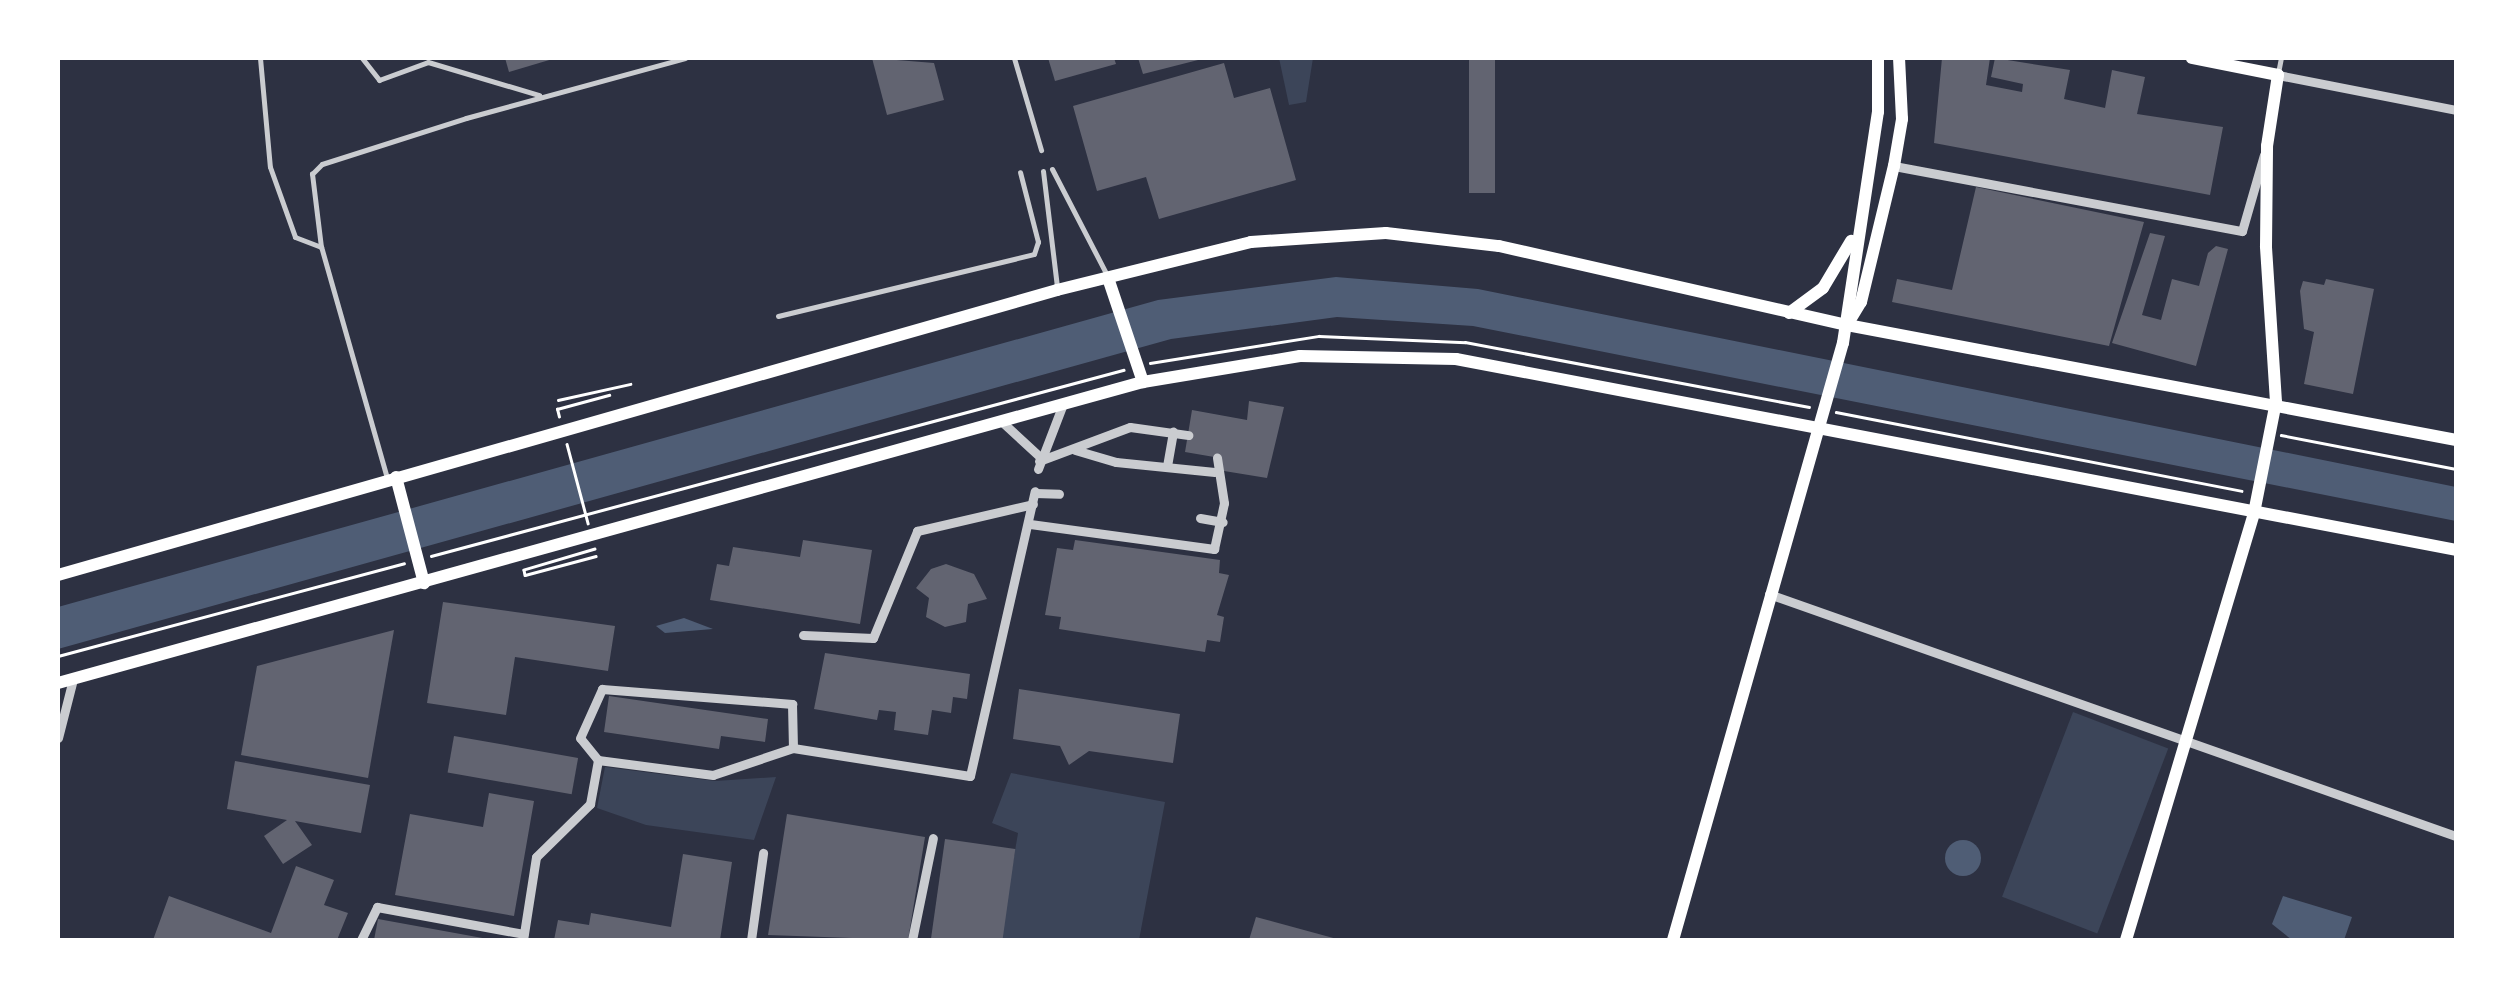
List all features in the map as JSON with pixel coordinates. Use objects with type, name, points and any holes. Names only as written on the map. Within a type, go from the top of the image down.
[{"type":"main road","points":[[1672,940],[1843,342],[1844,300],[1878,112],[1878,58]]},
{"type":"main road","points":[[2126,940],[2254,513],[2276,402],[2266,146],[2278,76],[2192,58]]},
{"type":"main road","points":[[1846,325],[1861,302],[1894,166],[1898,62]]},
{"type":"main road","points":[[1789,314],[1823,288],[1858,227]]},
{"type":"main road","points":[[58,576],[1058,290],[1252,242],[1386,233],[1499,246],[1789,314],[2276,402],[2456,440]]},
{"type":"main road","points":[[1108,278],[1142,382]]},
{"type":"main road","points":[[58,683],[1142,382],[1300,356],[1456,359],[2456,550]]},
{"type":"main road","points":[[392,478],[402,500],[424,584]]},
{"type":"street","points":[[2278,76],[2456,110]]},
{"type":"street","points":[[1894,166],[2242,231],[2266,146]]},
{"type":"street","points":[[1038,462],[1063,404]]},
{"type":"street","points":[[1001,421],[1038,462]]},
{"type":"street","points":[[1038,462],[1130,426],[1188,435]]},
{"type":"street","points":[[1167,466],[1173,432]]},
{"type":"street","points":[[1073,450],[1116,462],[1214,472]]},
{"type":"street","points":[[1030,524],[1206,551],[1220,541],[1223,522],[1214,472],[1217,458]]},
{"type":"street","points":[[803,635],[873,638],[916,530],[1034,496],[1059,494]]},
{"type":"street","points":[[792,748],[792,704],[615,685],[602,689],[580,738],[598,760],[713,774],[792,748],[970,776],[1034,496]]},
{"type":"street","points":[[1200,518],[1223,522]]},
{"type":"street","points":[[1768,594],[2456,836]]},
{"type":"street","points":[[58,738],[72,679]]},
{"type":"street","points":[[361,940],[377,907],[523,937],[536,857],[590,804],[598,760]]},
{"type":"street","points":[[912,940],[933,838]]},
{"type":"street","points":[[764,853],[751,939],[765,940]]},
{"type":"lane","points":[[260,58],[270,167],[295,237],[321,248]]},
{"type":"lane","points":[[362,58],[379,80],[428,62],[542,96]]},
{"type":"lane","points":[[392,478],[321,248],[310,188],[322,164],[542,96],[685,58]]},
{"type":"lane","points":[[1014,58],[1041,150]]},
{"type":"lane","points":[[2278,76],[2281,58]]},
{"type":"lane","points":[[1052,169],[1108,278]]},
{"type":"lane","points":[[1043,171],[1058,290]]},
{"type":"lane","points":[[778,316],[901,290],[1034,254],[1038,242],[1020,172]]},
{"type":"path","points":[[558,400],[630,384]]},
{"type":"path","points":[[557,409],[609,396]]},
{"type":"path","points":[[2270,432],[2456,470]]},
{"type":"path","points":[[566,442],[589,525]]},
{"type":"path","points":[[596,549],[524,570],[525,575],[596,556]]},
{"type":"shaded area","points":[[1279,58],[1313,58],[1306,102],[1289,105]]},
{"type":"shaded area","points":[[1336,277],[1478,289],[2456,487],[2456,521],[1473,326],[1337,317],[1171,339],[58,649],[58,607],[1158,300]]},
{"type":"shaded area","points":[[684,618],[713,629],[665,633],[656,626]]},
{"type":"shaded area","points":[[2073,712],[2168,749],[2097,933],[2002,897]]},
{"type":"shaded area","points":[[605,767],[715,781],[776,777],[754,840],[646,825],[597,808]]},
{"type":"shaded area","points":[[1011,773],[1165,802],[1139,940],[1000,940],[1018,833],[992,823]]},
{"type":"shaded area","points":[[1963,840],[1975,846],[1981,858],[1975,870],[1963,876],[1951,870],[1945,858],[1951,846]]},
{"type":"shaded area","points":[[2283,896],[2352,917],[2344,940],[2292,940],[2272,924]]},
{"type":"building","points":[[505,58],[556,58],[509,72]]},
{"type":"building","points":[[872,58],[934,63],[944,100],[887,115]]},
{"type":"building","points":[[1048,58],[1114,58],[1116,64],[1055,81]]},
{"type":"building","points":[[1138,58],[1201,58],[1202,59],[1143,74]]},
{"type":"building","points":[[1469,58],[1495,58],[1495,193],[1469,193]]},
{"type":"building","points":[[1942,58],[1990,58],[1986,85],[2022,92],[2023,84],[1991,77],[1995,58],[2070,70],[2064,99],[2105,108],[2112,70],[2145,77],[2137,114],[2223,127],[2210,195],[1934,143]]},
{"type":"building","points":[[1224,63],[1234,98],[1270,88],[1296,180],[1159,219],[1146,177],[1097,191],[1073,106]]},
{"type":"building","points":[[1976,187],[2144,222],[2109,346],[1892,302],[1897,279],[1952,290]]},
{"type":"building","points":[[2150,233],[2165,236],[2142,315],[2161,320],[2172,279],[2199,286],[2208,253],[2216,246],[2228,249],[2196,366],[2112,343]]},
{"type":"building","points":[[2326,279],[2374,289],[2353,394],[2304,384],[2314,332],[2304,329],[2300,291],[2303,281],[2324,285]]},
{"type":"building","points":[[1249,401],[1284,407],[1267,478],[1218,470],[1220,458],[1185,452],[1192,410],[1247,420]]},
{"type":"building","points":[[803,540],[872,550],[860,624],[710,600],[717,564],[729,566],[733,547],[800,557]]},
{"type":"building","points":[[1075,540],[1220,560],[1219,573],[1229,575],[1217,615],[1224,617],[1220,642],[1207,640],[1205,652],[1059,629],[1061,617],[1045,615],[1057,548],[1073,550]]},
{"type":"building","points":[[946,564],[974,574],[987,599],[968,604],[966,622],[945,627],[926,617],[929,598],[916,588],[931,569]]},
{"type":"building","points":[[443,602],[615,626],[608,671],[515,657],[506,715],[427,703]]},
{"type":"building","points":[[394,630],[368,778],[241,755],[257,666]]},
{"type":"building","points":[[825,653],[970,674],[967,699],[953,697],[951,713],[932,710],[928,735],[894,730],[896,712],[879,710],[877,720],[814,709]]},
{"type":"building","points":[[1019,689],[1180,714],[1173,763],[1089,751],[1069,765],[1060,746],[1013,739]]},
{"type":"building","points":[[609,696],[768,719],[765,742],[721,736],[719,749],[604,732]]},
{"type":"building","points":[[454,736],[578,758],[572,794],[448,772]]},
{"type":"building","points":[[235,761],[370,785],[361,833],[295,821],[312,845],[283,864],[264,836],[287,820],[227,809]]},
{"type":"building","points":[[489,793],[534,801],[514,916],[395,895],[410,814],[483,827]]},
{"type":"building","points":[[787,814],[925,837],[908,940],[768,935]]},
{"type":"building","points":[[945,839],[1015,849],[1003,940],[931,940]]},
{"type":"building","points":[[683,854],[732,862],[720,940],[554,940],[558,920],[589,925],[591,913],[671,927]]},
{"type":"building","points":[[296,866],[334,880],[324,905],[348,913],[337,940],[153,940],[169,896],[271,933]]},
{"type":"building","points":[[1256,917],[1337,939],[1337,940],[1249,940]]},
{"type":"building","points":[[378,919],[488,939],[488,940],[374,940]]}]
